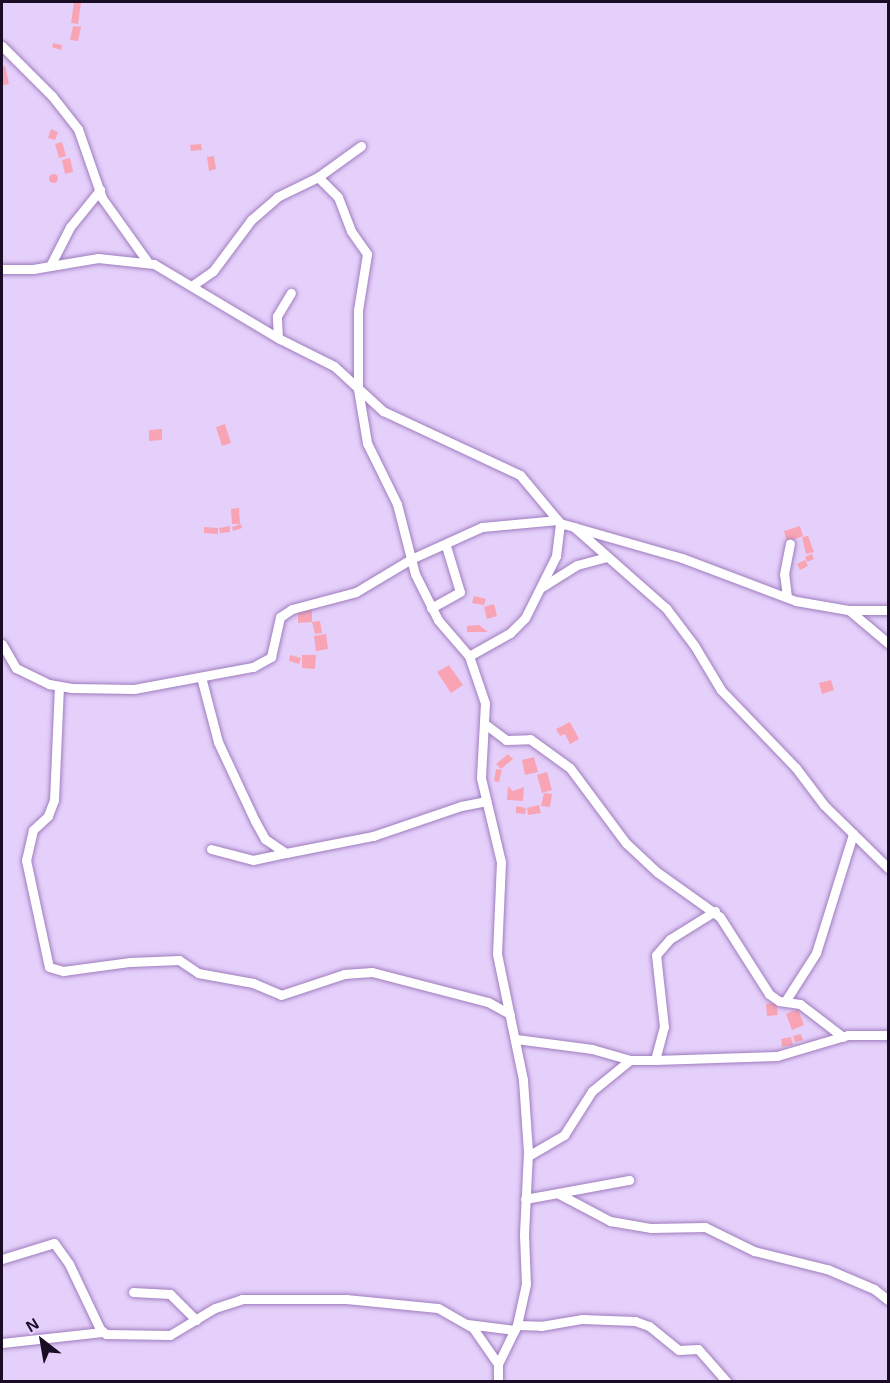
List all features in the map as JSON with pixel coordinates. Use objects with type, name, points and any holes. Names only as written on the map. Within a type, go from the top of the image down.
[{"type":"street","points":[[2,45],[52,96],[78,129],[100,190],[147,261]]},
{"type":"street","points":[[193,285],[213,271],[251,220],[277,197],[318,177],[361,146]]},
{"type":"street","points":[[318,177],[338,197],[351,231],[367,254],[358,289],[358,389],[367,443],[397,504],[411,560],[431,608],[469,656],[481,688],[485,724],[481,778],[501,862],[497,954],[523,1080],[528,1156],[525,1199],[526,1284],[516,1327],[498,1364],[498,1382]]},
{"type":"street","points":[[50,266],[70,227],[100,190]]},
{"type":"street","points":[[2,269],[50,266],[98,258],[147,261],[193,285],[278,338],[334,366],[382,411],[520,475],[559,522],[556,556],[518,627],[469,656]]},
{"type":"street","points":[[278,338],[277,316],[291,293]]},
{"type":"street","points":[[2,644],[16,668],[59,686],[104,691],[134,689],[201,676],[263,662],[271,657],[280,616],[292,609],[356,592],[411,560],[446,546],[482,527],[559,522],[682,558],[787,597],[848,610],[888,610]]},
{"type":"street","points":[[574,528],[586,543],[607,556],[666,608],[694,645],[721,690],[853,834],[888,868]]},
{"type":"street","points":[[787,597],[784,574],[790,544]]},
{"type":"street","points":[[431,608],[460,592],[446,546]]},
{"type":"street","points":[[538,590],[577,565],[607,556]]},
{"type":"street","points":[[848,610],[888,643]]},
{"type":"street","points":[[201,676],[218,741],[255,821],[264,839],[286,853]]},
{"type":"street","points":[[59,686],[54,800],[48,816],[33,830],[26,860],[49,967],[63,971],[130,962],[179,960],[198,973],[253,983],[281,995],[344,974],[372,972],[488,1002],[510,1014]]},
{"type":"street","points":[[485,724],[506,740],[530,739],[570,768],[626,843],[657,872],[715,911],[769,994],[800,1004],[843,1037]]},
{"type":"street","points":[[210,849],[253,860],[373,836],[461,806],[487,801]]},
{"type":"street","points":[[786,1000],[813,958],[853,834]]},
{"type":"street","points":[[655,1060],[664,1027],[656,956],[670,939],[715,911]]},
{"type":"street","points":[[516,1039],[592,1049],[630,1060],[655,1060],[777,1056],[868,1032],[888,1035]]},
{"type":"street","points":[[528,1156],[564,1135],[592,1092],[630,1060]]},
{"type":"street","points":[[525,1199],[628,1180]]},
{"type":"street","points":[[559,1194],[610,1221],[651,1228],[705,1227],[754,1251],[827,1269],[874,1289],[888,1299]]},
{"type":"street","points":[[2,1259],[54,1243],[69,1264],[102,1332]]},
{"type":"street","points":[[133,1292],[170,1294],[196,1320]]},
{"type":"street","points":[[2,1343],[102,1332],[162,1337],[242,1299],[290,1297],[438,1308],[468,1324],[516,1327],[541,1326],[582,1319],[635,1321],[649,1326],[679,1350],[698,1349],[727,1382]]},
{"type":"street","points":[[468,1324],[498,1364]]},
{"type":"building","points":[[74,2],[81,3],[78,24],[71,23]]},
{"type":"building","points":[[73,26],[81,27],[78,41],[70,40]]},
{"type":"building","points":[[53,43],[62,45],[61,50],[52,47]]},
{"type":"building","points":[[5,66],[9,84],[3,85],[2,67]]},
{"type":"building","points":[[51,129],[58,132],[55,140],[48,138]]},
{"type":"building","points":[[62,142],[66,156],[59,158],[55,144]]},
{"type":"building","points":[[201,144],[202,150],[191,151],[190,145]]},
{"type":"building","points":[[214,156],[216,169],[209,171],[207,157]]},
{"type":"building","points":[[70,158],[73,172],[65,174],[62,160]]},
{"type":"building","points":[[53,174],[57,178],[53,182],[49,178]]},
{"type":"building","points":[[225,424],[231,443],[222,446],[216,427]]},
{"type":"building","points":[[162,429],[162,440],[149,441],[149,430]]},
{"type":"building","points":[[239,508],[240,524],[232,524],[231,509]]},
{"type":"building","points":[[241,524],[242,528],[233,531],[232,527]]},
{"type":"building","points":[[230,526],[230,532],[220,533],[219,528]]},
{"type":"building","points":[[800,526],[803,536],[787,542],[784,531]]},
{"type":"building","points":[[204,527],[218,528],[218,534],[204,533]]},
{"type":"building","points":[[808,536],[814,552],[806,554],[802,537]]},
{"type":"building","points":[[812,554],[814,559],[807,562],[805,557]]},
{"type":"building","points":[[805,560],[808,566],[800,570],[797,564]]},
{"type":"building","points":[[474,596],[486,599],[484,605],[472,603]]},
{"type":"building","points":[[494,604],[497,616],[487,619],[484,607]]},
{"type":"building","points":[[312,609],[312,622],[298,623],[298,610]]},
{"type":"building","points":[[320,621],[322,633],[315,634],[312,622]]},
{"type":"building","points":[[479,625],[488,632],[467,632],[467,626]]},
{"type":"building","points":[[326,634],[328,649],[316,651],[314,636]]},
{"type":"building","points":[[290,655],[301,658],[299,664],[289,661]]},
{"type":"building","points":[[302,655],[316,655],[315,669],[302,668]]},
{"type":"building","points":[[449,665],[463,685],[451,693],[437,672]]},
{"type":"building","points":[[831,680],[834,690],[822,694],[819,683]]},
{"type":"building","points":[[570,722],[579,739],[570,744],[565,734],[560,736],[556,729]]},
{"type":"building","points":[[508,754],[513,759],[501,769],[496,764]]},
{"type":"building","points":[[534,757],[538,772],[525,775],[522,760]]},
{"type":"building","points":[[496,769],[502,770],[499,782],[494,781]]},
{"type":"building","points":[[547,772],[552,790],[542,793],[537,775]]},
{"type":"building","points":[[508,786],[513,791],[524,787],[523,801],[507,800]]},
{"type":"building","points":[[544,793],[552,794],[550,807],[541,806]]},
{"type":"building","points":[[539,805],[541,813],[528,815],[527,808]]},
{"type":"building","points":[[516,806],[526,808],[525,814],[516,813]]},
{"type":"building","points":[[776,1002],[778,1015],[767,1016],[766,1004]]},
{"type":"building","points":[[798,1009],[804,1025],[792,1030],[786,1014]]},
{"type":"building","points":[[801,1034],[803,1040],[795,1042],[793,1036]]},
{"type":"building","points":[[791,1037],[793,1045],[782,1047],[781,1039]]}]
